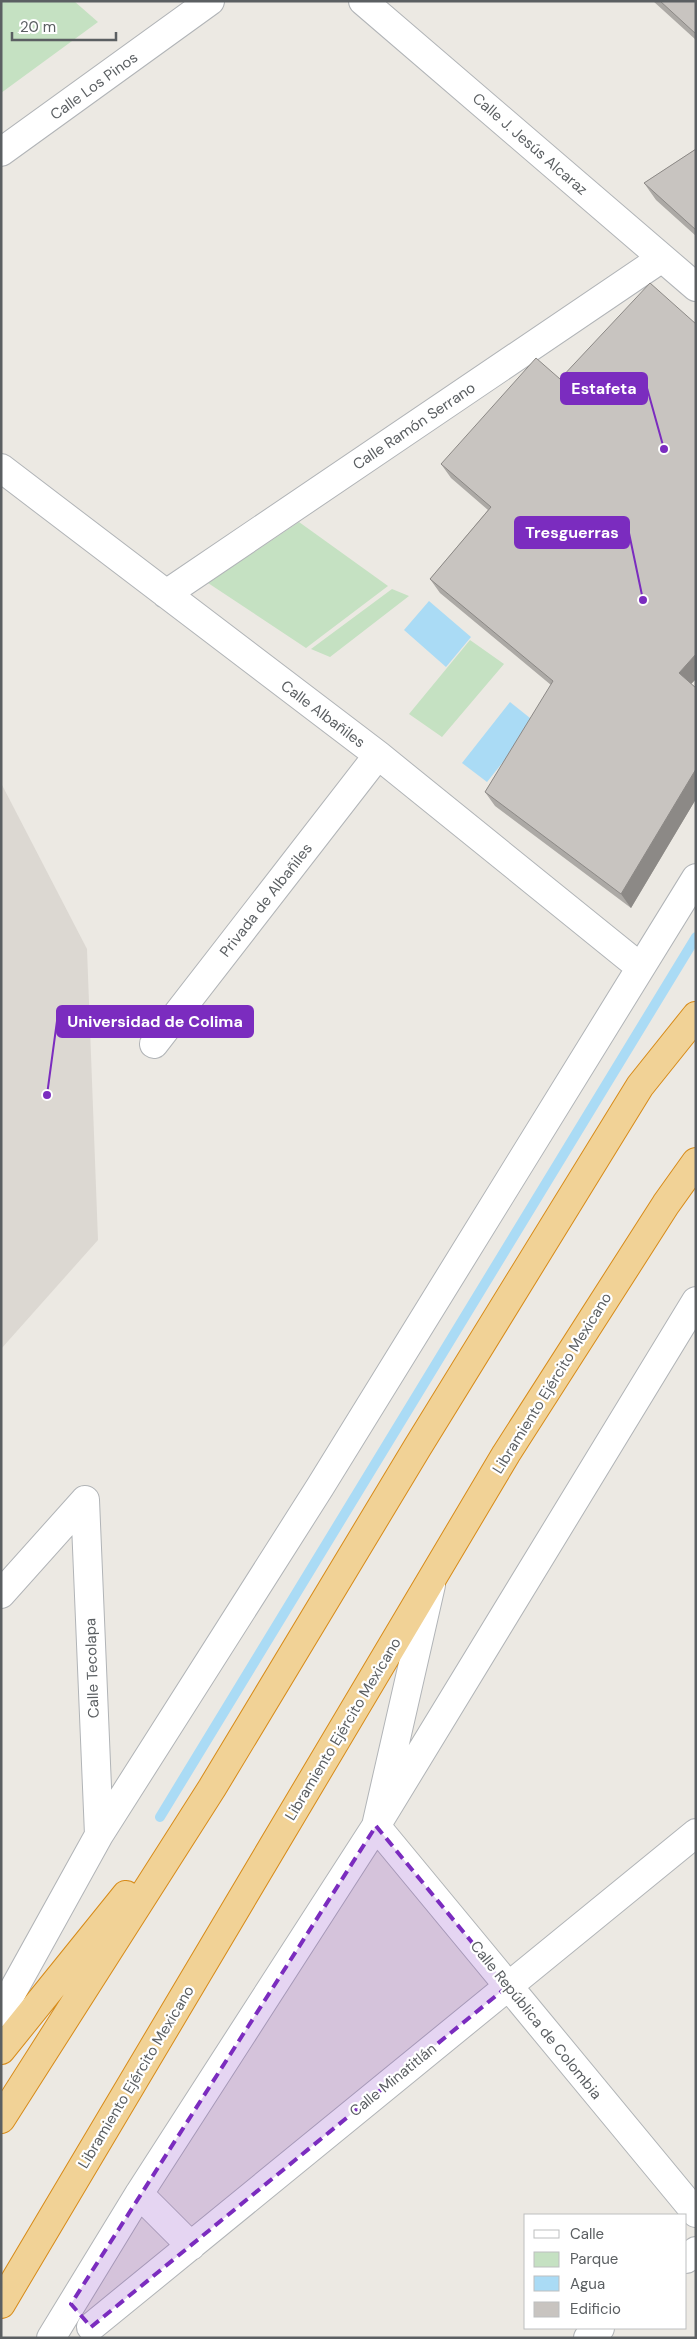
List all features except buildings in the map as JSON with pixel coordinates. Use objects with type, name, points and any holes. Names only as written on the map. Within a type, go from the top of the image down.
[{"type":"highway","points":[[1,2119],[212,1788],[417,1448],[640,1086],[696,1016]]},
{"type":"highway","name":"Libramiento Ejército Mexicano","points":[[1,2304],[506,1454],[666,1204],[696,1162]]},
{"type":"highway","points":[[1,2050],[212,1788]]},
{"type":"street","name":"Calle Los Pinos","points":[[1,152],[210,1]]},
{"type":"street","name":"Calle J. Jesús Alcaraz","points":[[363,1],[696,287]]},
{"type":"street","name":"Calle Ramón Serrano","points":[[166,594],[662,258]]},
{"type":"street","name":"Calle Albañiles","points":[[1,468],[378,755],[640,967]]},
{"type":"street","name":"Privada de Albañiles","points":[[154,1044],[378,755]]},
{"type":"street","points":[[1,2012],[99,1836],[325,1479],[696,878]]},
{"type":"street","points":[[51,2338],[139,2194],[376,1826],[696,1301]]},
{"type":"street","name":"Calle Tecolapa","points":[[1,1594],[85,1500],[99,1836]]},
{"type":"street","points":[[376,1826],[433,1576]]},
{"type":"street","name":"Calle República de Colombia","points":[[376,1826],[696,2214]]},
{"type":"street","name":"Calle Minatitlán","points":[[95,2332],[191,2246],[696,1833]]},
{"type":"street","points":[[139,2194],[191,2246]]},
{"type":"street","points":[[71,2304],[95,2332]]},
{"type":"street","points":[[588,2338],[599,2329]]},
{"type":"highlighted area","points":[[376,1826],[508,1986],[91,2327],[71,2304]]},
{"type":"shaded area","points":[[1,783],[87,949],[98,1240],[1,1349]]},
{"type":"green space","points":[[1,1],[74,1],[98,22],[1,93]]},
{"type":"green space","points":[[299,522],[388,586],[306,648],[208,583]]},
{"type":"green space","points":[[392,589],[409,596],[330,657],[311,649]]},
{"type":"green space","points":[[470,640],[504,664],[442,737],[409,714]]},
{"type":"water","points":[[429,601],[471,637],[446,667],[404,630]]},
{"type":"water","points":[[510,702],[535,722],[487,782],[462,763]]},
{"type":"waterway","points":[[160,1817],[696,937]]},
{"type":"place","name":"Estafeta","points":[[664,449]]},
{"type":"place","name":"Tresguerras","points":[[643,600]]},
{"type":"place","name":"Universidad de Colima","points":[[47,1095]]}]
